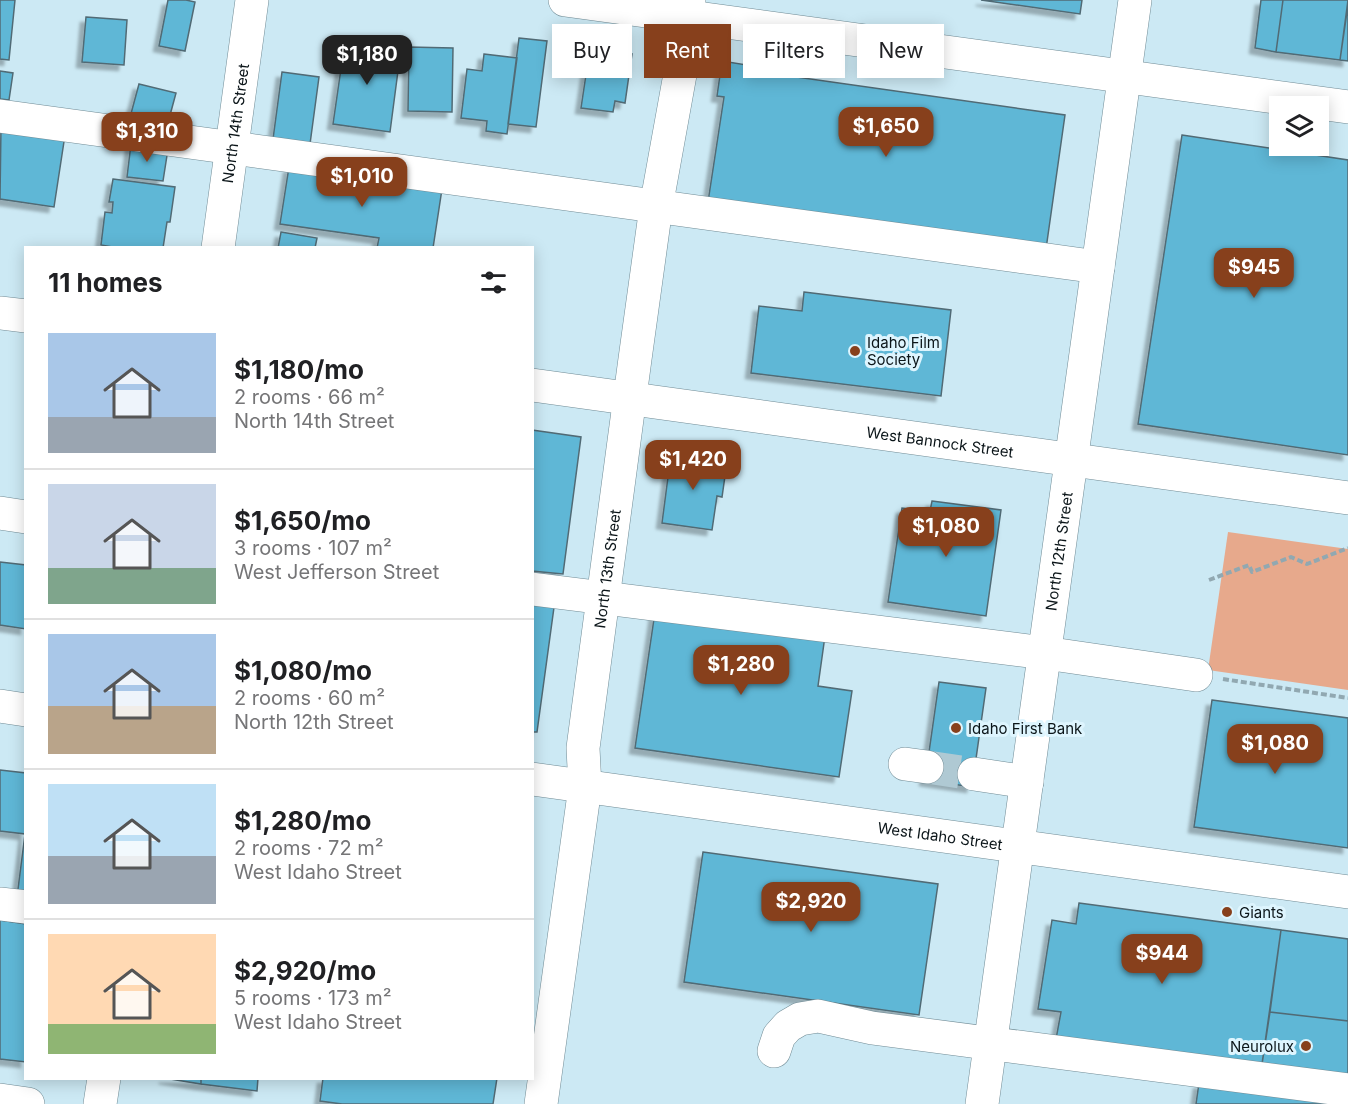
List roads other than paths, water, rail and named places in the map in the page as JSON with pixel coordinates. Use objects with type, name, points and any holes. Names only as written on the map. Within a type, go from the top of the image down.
[{"type":"street","name":"North 14th Street","points":[[218,246],[252,0]]},
{"type":"street","name":"North 12th Street","points":[[982,1104],[1135,0]]},
{"type":"street","points":[[576,1],[688,8],[1125,76],[1348,107]]},
{"type":"street","name":"North 13th Street","points":[[541,1104],[545,981],[585,787],[583,748],[656,207],[683,58],[688,8]]},
{"type":"street","points":[[0,116],[1098,267]]},
{"type":"street","name":"West Bannock Street","points":[[534,385],[1348,498]]},
{"type":"street","points":[[0,513],[24,517]]},
{"type":"street","points":[[534,589],[1045,653],[1196,675]]},
{"type":"street","points":[[0,706],[24,710]]},
{"type":"street","points":[[974,774],[1027,782]]},
{"type":"street","name":"West Idaho Street","points":[[534,780],[1348,892]]},
{"type":"street","points":[[0,904],[24,908]]},
{"type":"street","points":[[774,1051],[779,1036],[788,1026],[800,1019],[818,1016],[872,1028],[1348,1090]]},
{"type":"street","points":[[100,1104],[104,1080]]},
{"type":"street","points":[[0,1100],[28,1104]]},
{"type":"tunnel","points":[[927,767],[974,774]]},
{"type":"place","name":"Idaho Film Society","points":[[855,351]]},
{"type":"place","name":"Idaho First Bank","points":[[956,728]]},
{"type":"place","name":"Giants","points":[[1227,912]]},
{"type":"place","name":"Neurolux","points":[[1306,1046]]}]
